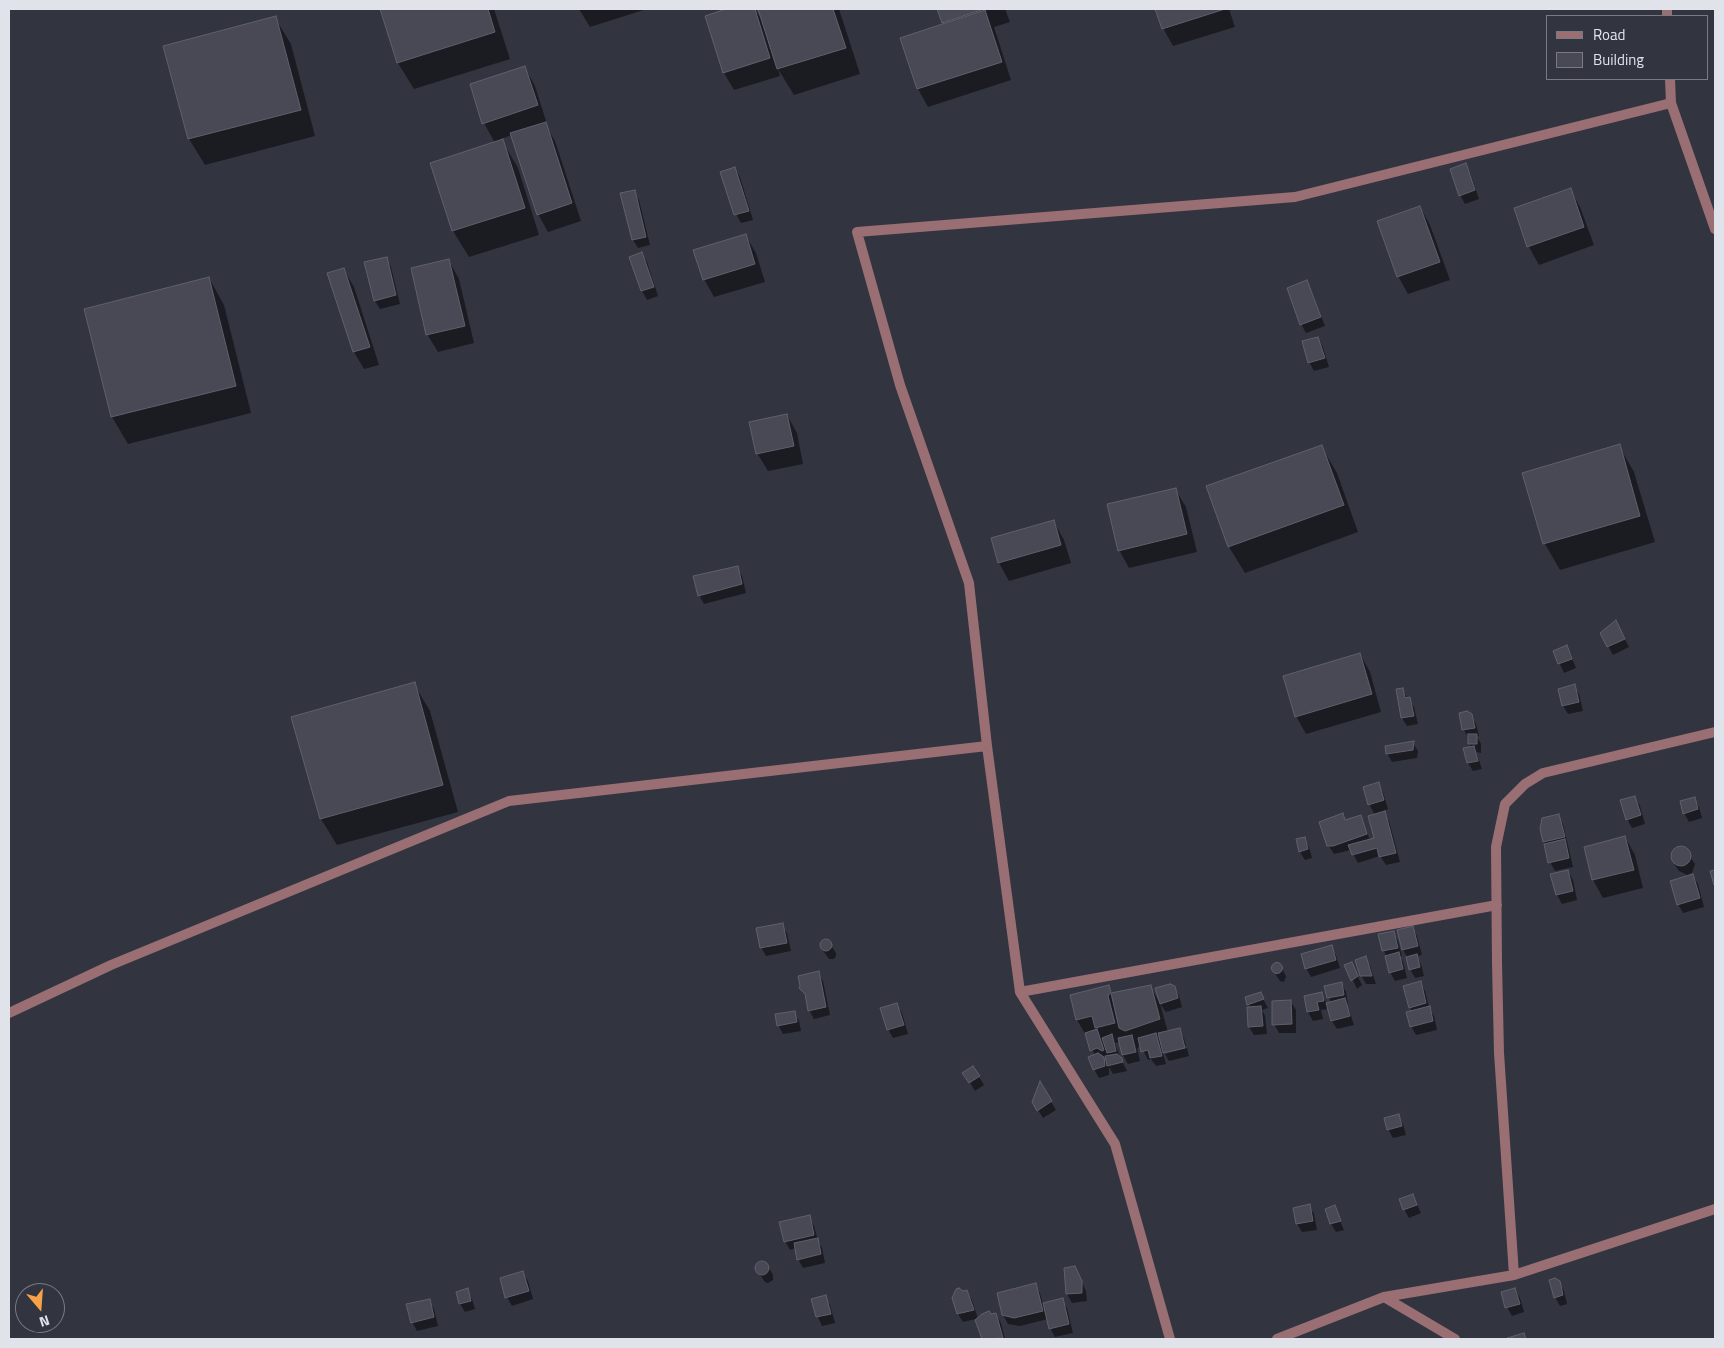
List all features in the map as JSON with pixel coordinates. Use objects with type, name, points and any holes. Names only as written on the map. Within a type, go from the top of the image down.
[{"type":"street","points":[[1670,80],[1671,103],[1715,227]]},
{"type":"street","points":[[1170,1339],[1115,1144],[1020,992],[987,746],[969,583],[900,385],[857,232],[1294,198],[1671,103]]},
{"type":"street","points":[[1514,1276],[1499,1053],[1496,963],[1496,847],[1505,804],[1524,784],[1543,773],[1715,732]]},
{"type":"street","points":[[9,1013],[111,965],[509,802],[987,746]]},
{"type":"street","points":[[1020,992],[1497,905]]},
{"type":"street","points":[[1277,1339],[1384,1297],[1514,1276],[1715,1210]]},
{"type":"street","points":[[1384,1297],[1456,1339]]},
{"type":"building","points":[[380,9],[488,9],[495,32],[397,63]]},
{"type":"building","points":[[726,9],[755,9],[770,58],[723,73],[705,16]]},
{"type":"building","points":[[758,9],[833,9],[846,48],[777,69]]},
{"type":"building","points":[[937,9],[984,9],[942,23]]},
{"type":"building","points":[[1155,9],[1225,9],[1162,29]]},
{"type":"building","points":[[985,10],[1002,62],[917,89],[900,38]]},
{"type":"building","points":[[276,16],[301,110],[188,139],[163,46]]},
{"type":"building","points":[[525,66],[538,105],[482,124],[470,84]]},
{"type":"building","points":[[546,122],[572,203],[537,215],[510,133]]},
{"type":"building","points":[[503,139],[525,208],[452,231],[430,163]]},
{"type":"building","points":[[1466,163],[1475,190],[1459,196],[1450,169]]},
{"type":"building","points":[[735,167],[749,211],[734,215],[720,172]]},
{"type":"building","points":[[1571,188],[1584,227],[1527,247],[1514,208]]},
{"type":"building","points":[[635,190],[646,237],[632,240],[620,193]]},
{"type":"building","points":[[1420,206],[1440,262],[1397,277],[1377,221]]},
{"type":"building","points":[[746,234],[755,264],[703,280],[693,250]]},
{"type":"building","points":[[642,252],[654,287],[641,291],[629,257]]},
{"type":"building","points":[[387,257],[396,295],[374,301],[364,262]]},
{"type":"building","points":[[449,259],[465,326],[426,335],[411,268]]},
{"type":"building","points":[[344,268],[370,347],[353,352],[327,273]]},
{"type":"building","points":[[209,277],[236,386],[111,417],[84,309]]},
{"type":"building","points":[[1307,280],[1321,317],[1300,325],[1287,288]]},
{"type":"building","points":[[1318,337],[1325,358],[1308,363],[1302,341]]},
{"type":"building","points":[[787,414],[794,446],[756,454],[749,422]]},
{"type":"building","points":[[1620,444],[1640,516],[1543,544],[1522,473]]},
{"type":"building","points":[[1322,445],[1344,505],[1228,547],[1206,486]]},
{"type":"building","points":[[1176,488],[1187,534],[1118,551],[1107,504]]},
{"type":"building","points":[[1054,520],[1061,545],[998,563],[991,538]]},
{"type":"building","points":[[738,566],[742,584],[698,596],[693,576]]},
{"type":"building","points":[[1616,620],[1625,639],[1607,647],[1600,633]]},
{"type":"building","points":[[1567,645],[1572,659],[1558,664],[1553,651]]},
{"type":"building","points":[[1360,653],[1372,694],[1295,717],[1283,676]]},
{"type":"building","points":[[415,682],[443,785],[320,819],[291,717]]},
{"type":"building","points":[[1575,684],[1579,702],[1562,706],[1558,689]]},
{"type":"building","points":[[1403,688],[1405,698],[1410,697],[1414,716],[1401,718],[1396,689]]},
{"type":"building","points":[[1467,711],[1472,714],[1475,728],[1462,730],[1459,713]]},
{"type":"building","points":[[1468,734],[1477,734],[1477,744],[1468,744]]},
{"type":"building","points":[[1414,741],[1413,750],[1386,754],[1385,746]]},
{"type":"building","points":[[1474,746],[1478,761],[1467,763],[1463,748]]},
{"type":"building","points":[[1379,782],[1384,800],[1368,805],[1363,787]]},
{"type":"building","points":[[1635,796],[1641,815],[1626,820],[1620,800]]},
{"type":"building","points":[[1695,797],[1698,809],[1683,814],[1680,801]]},
{"type":"building","points":[[1385,811],[1396,853],[1379,857],[1377,848],[1352,855],[1348,845],[1374,838],[1368,816]]},
{"type":"building","points":[[1343,813],[1345,820],[1361,815],[1367,834],[1333,846],[1327,846],[1319,822]]},
{"type":"building","points":[[1559,814],[1565,837],[1543,842],[1540,829],[1542,818]]},
{"type":"building","points":[[1625,836],[1634,870],[1592,880],[1584,847]]},
{"type":"building","points":[[1305,837],[1308,849],[1299,852],[1296,839]]},
{"type":"building","points":[[1565,839],[1569,858],[1548,863],[1544,844]]},
{"type":"building","points":[[1677,846],[1685,846],[1691,852],[1691,860],[1685,866],[1677,866],[1671,860],[1671,852]]},
{"type":"building","points":[[1568,870],[1573,891],[1556,895],[1550,874]]},
{"type":"building","points":[[1715,870],[1715,885],[1714,885],[1710,871]]},
{"type":"building","points":[[1693,874],[1700,898],[1677,905],[1670,881]]},
{"type":"building","points":[[783,923],[787,943],[760,948],[756,928]]},
{"type":"building","points":[[1413,926],[1418,946],[1402,950],[1397,930]]},
{"type":"building","points":[[1394,931],[1398,948],[1382,951],[1378,934]]},
{"type":"building","points":[[824,939],[828,939],[832,945],[828,951],[824,951],[820,947],[820,943]]},
{"type":"building","points":[[1332,945],[1336,960],[1305,969],[1301,954]]},
{"type":"building","points":[[1399,952],[1403,969],[1389,973],[1385,956]]},
{"type":"building","points":[[1417,954],[1420,967],[1409,970],[1406,957]]},
{"type":"building","points":[[1366,956],[1372,976],[1360,976],[1355,960]]},
{"type":"building","points":[[1352,962],[1358,976],[1351,981],[1344,965]]},
{"type":"building","points":[[1275,963],[1279,963],[1282,968],[1281,972],[1275,973],[1272,970],[1272,966]]},
{"type":"building","points":[[819,971],[826,1007],[808,1011],[805,994],[799,988],[798,976]]},
{"type":"building","points":[[1421,981],[1426,1003],[1409,1008],[1403,986]]},
{"type":"building","points":[[1342,982],[1344,995],[1327,998],[1324,986]]},
{"type":"building","points":[[1170,984],[1175,986],[1178,998],[1160,1004],[1155,988]]},
{"type":"building","points":[[1109,985],[1111,992],[1108,996],[1115,1023],[1095,1028],[1092,1016],[1076,1020],[1070,995]]},
{"type":"building","points":[[1151,985],[1160,1019],[1125,1031],[1119,1028],[1111,993]]},
{"type":"building","points":[[1261,992],[1264,999],[1247,1005],[1245,997]]},
{"type":"building","points":[[1322,992],[1324,1001],[1317,1002],[1319,1010],[1307,1012],[1304,996]]},
{"type":"building","points":[[1345,998],[1350,1016],[1331,1021],[1326,1003]]},
{"type":"building","points":[[1291,1000],[1292,1024],[1272,1025],[1272,1001]]},
{"type":"building","points":[[897,1003],[904,1025],[887,1030],[880,1008]]},
{"type":"building","points":[[1261,1006],[1263,1026],[1248,1027],[1247,1007]]},
{"type":"building","points":[[1430,1006],[1433,1021],[1410,1027],[1406,1012]]},
{"type":"building","points":[[795,1011],[797,1022],[777,1026],[775,1014]]},
{"type":"building","points":[[1180,1028],[1185,1048],[1163,1053],[1158,1033]]},
{"type":"building","points":[[1097,1029],[1104,1050],[1102,1051],[1097,1048],[1090,1051],[1085,1033]]},
{"type":"building","points":[[1156,1033],[1162,1056],[1150,1058],[1148,1050],[1141,1052],[1138,1038]]},
{"type":"building","points":[[1112,1034],[1116,1051],[1107,1053],[1102,1038]]},
{"type":"building","points":[[1132,1035],[1136,1052],[1122,1055],[1118,1038]]},
{"type":"building","points":[[1098,1053],[1104,1057],[1105,1066],[1093,1070],[1088,1057]]},
{"type":"building","points":[[1117,1054],[1122,1058],[1123,1062],[1107,1066],[1105,1056]]},
{"type":"building","points":[[973,1066],[980,1076],[969,1083],[962,1073]]},
{"type":"building","points":[[1040,1081],[1052,1101],[1037,1111],[1032,1102]]},
{"type":"building","points":[[1399,1114],[1402,1126],[1387,1130],[1384,1118]]},
{"type":"building","points":[[1413,1194],[1417,1205],[1403,1210],[1399,1199]]},
{"type":"building","points":[[1310,1204],[1313,1221],[1296,1224],[1293,1208]]},
{"type":"building","points":[[1335,1205],[1341,1221],[1330,1224],[1325,1209]]},
{"type":"building","points":[[810,1215],[814,1235],[784,1242],[779,1222]]},
{"type":"building","points":[[818,1238],[821,1254],[797,1260],[794,1243]]},
{"type":"building","points":[[759,1261],[765,1261],[769,1268],[765,1275],[759,1275],[755,1271],[755,1265]]},
{"type":"building","points":[[1075,1266],[1082,1281],[1082,1293],[1066,1294],[1064,1268]]},
{"type":"building","points":[[523,1271],[529,1291],[505,1298],[500,1278]]},
{"type":"building","points":[[1555,1278],[1560,1281],[1563,1295],[1554,1298],[1549,1280]]},
{"type":"building","points":[[1036,1283],[1043,1311],[1014,1318],[1002,1315],[997,1293]]},
{"type":"building","points":[[468,1288],[471,1301],[459,1304],[456,1292]]},
{"type":"building","points":[[959,1288],[963,1291],[967,1290],[974,1310],[957,1314],[952,1298],[956,1289]]},
{"type":"building","points":[[1515,1288],[1520,1304],[1505,1308],[1501,1292]]},
{"type":"building","points":[[826,1295],[831,1314],[816,1317],[811,1299]]},
{"type":"building","points":[[1063,1298],[1069,1324],[1049,1329],[1043,1303]]},
{"type":"building","points":[[430,1299],[434,1317],[411,1323],[406,1304]]},
{"type":"building","points":[[989,1311],[991,1314],[996,1313],[1003,1338],[982,1339],[975,1320]]},
{"type":"building","points":[[1524,1333],[1526,1339],[1507,1338]]}]
